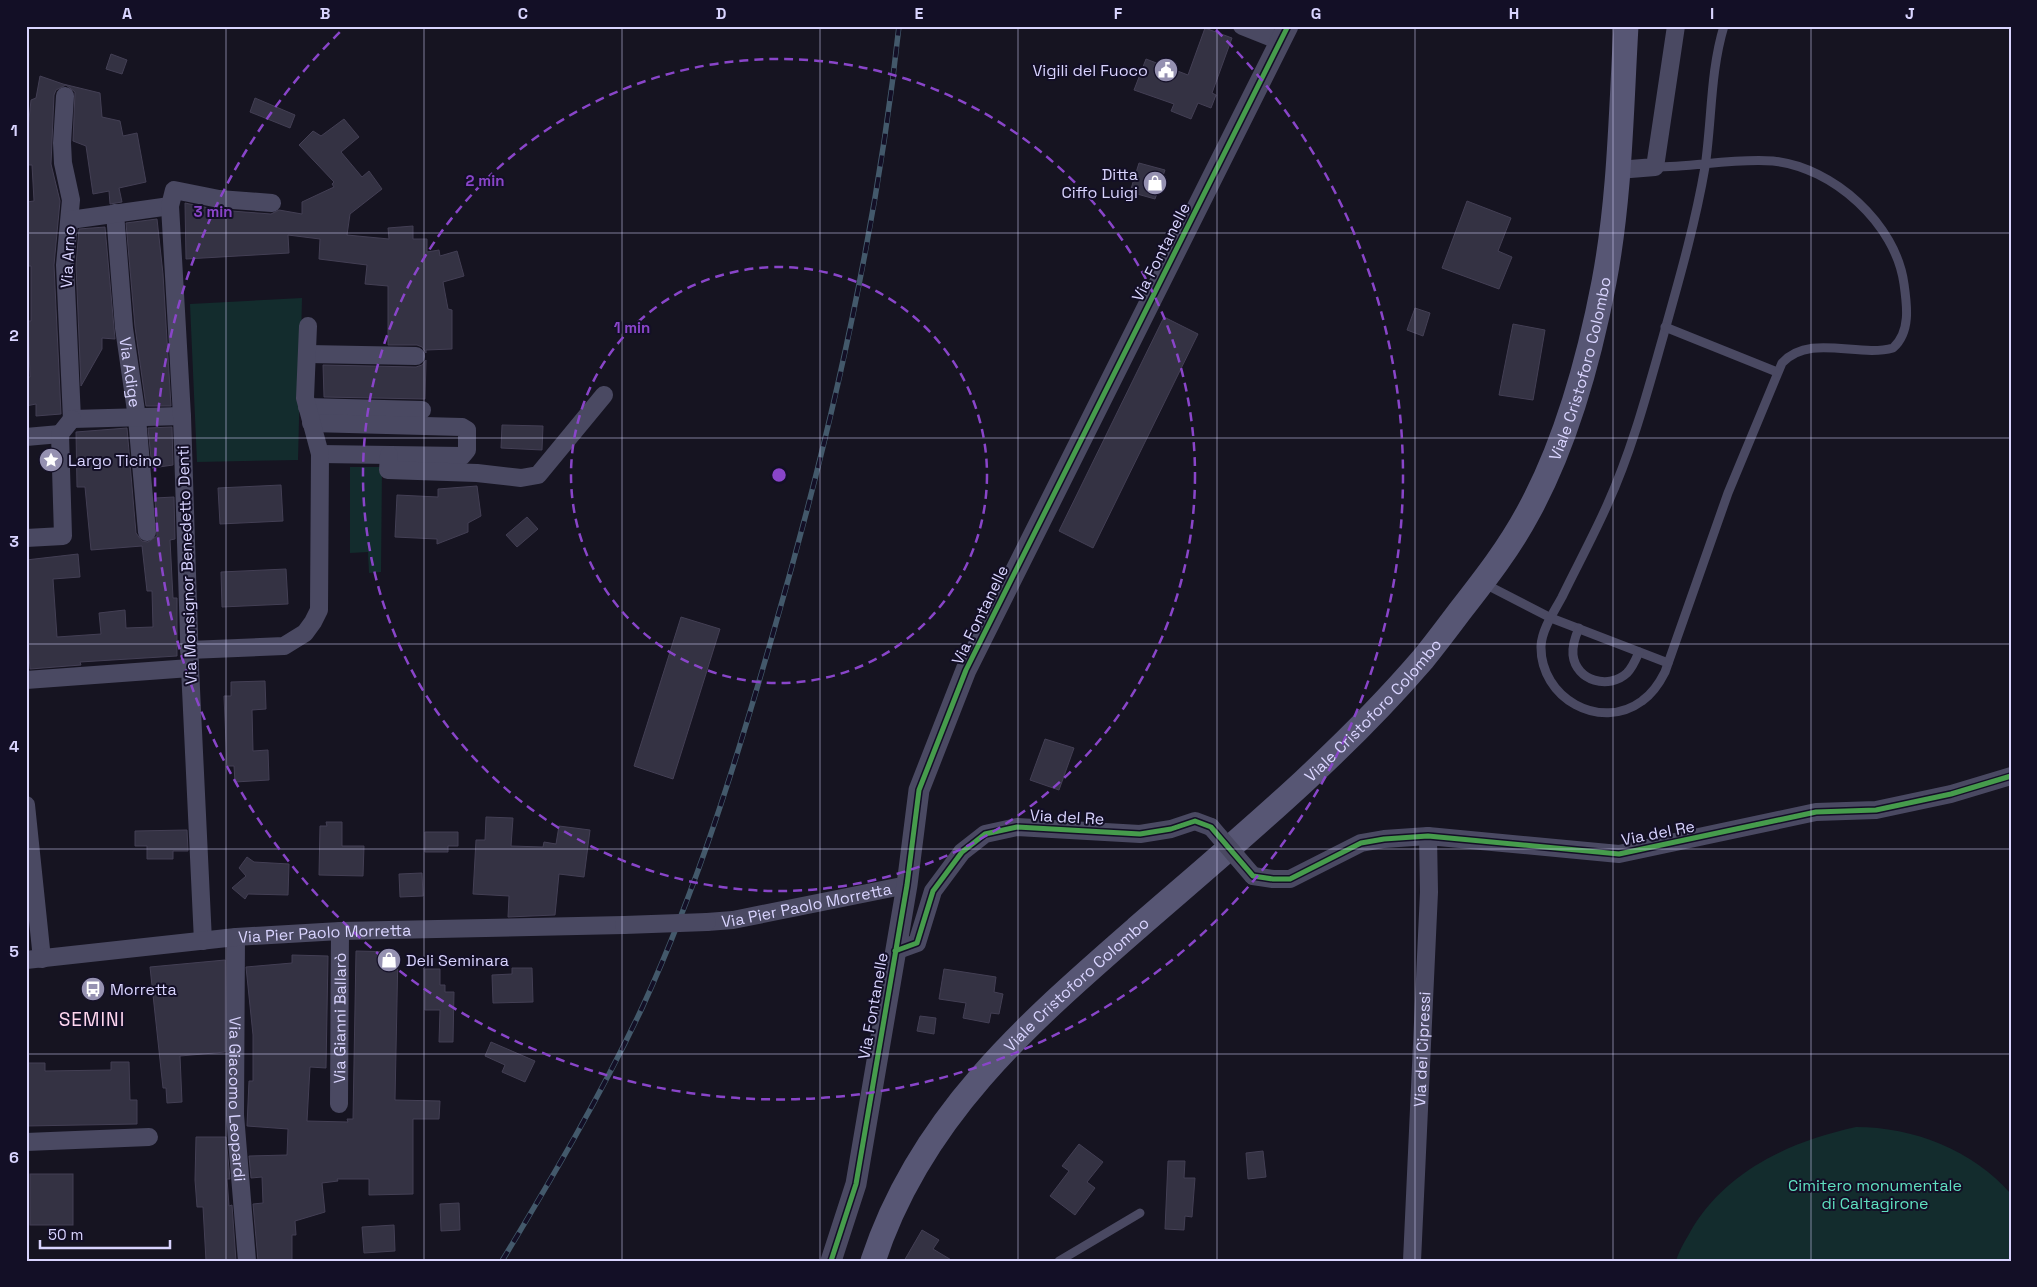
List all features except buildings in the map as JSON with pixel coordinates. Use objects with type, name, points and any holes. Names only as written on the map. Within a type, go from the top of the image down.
[{"type":"main road","name":"Viale Cristoforo Colombo","points":[[873,1261],[893,1211],[918,1162],[952,1110],[994,1060],[1057,998],[1287,797],[1368,719],[1424,658],[1482,582],[1528,512],[1563,433],[1581,377],[1604,280],[1612,230],[1618,170],[1626,26]]},
{"type":"street","points":[[1242,26],[1284,34]]},
{"type":"street","points":[[1618,170],[1655,167],[1676,26]]},
{"type":"street","name":"Via Fontanelle","points":[[831,1261],[856,1184],[896,951],[920,790],[966,670],[1284,34]]},
{"type":"street","name":"Via Arno","points":[[65,96],[62,143],[63,163],[71,200],[65,265],[72,420]]},
{"type":"street","points":[[70,220],[115,213],[172,198],[272,203]]},
{"type":"street","name":"Via Monsignor Benedetto Denti","points":[[172,198],[182,416],[189,650],[203,941]]},
{"type":"street","name":"Via Adige","points":[[115,213],[124,328],[136,418],[146,532]]},
{"type":"street","points":[[189,650],[284,646],[305,633],[314,622],[319,610],[320,454],[305,398],[308,326]]},
{"type":"street","points":[[308,354],[416,356]]},
{"type":"street","points":[[388,455],[388,470],[477,473],[522,478],[538,475],[604,395]]},
{"type":"street","points":[[309,415],[422,410]]},
{"type":"street","points":[[309,415],[462,427],[467,430],[467,450],[462,456],[320,454]]},
{"type":"street","points":[[26,538],[64,536],[60,434],[72,420],[182,416]]},
{"type":"street","points":[[26,437],[60,434]]},
{"type":"street","points":[[26,680],[190,668]]},
{"type":"street","name":"Via del Re","points":[[896,951],[917,943],[933,891],[962,852],[985,834],[1017,826],[1140,834],[1171,829],[1195,821],[1211,827],[1253,876],[1290,879],[1361,843],[1384,839],[1428,836],[1619,854],[1816,812],[1876,810],[1951,794],[2011,776]]},
{"type":"street","points":[[26,805],[34,960]]},
{"type":"street","name":"Via dei Cipressi","points":[[1412,1261],[1429,892],[1428,836]]},
{"type":"street","name":"Via Pier Paolo Morretta","points":[[34,960],[203,941],[340,931],[624,925],[733,920],[906,885]]},
{"type":"street","name":"Via Gianni Ballarò","points":[[340,931],[340,1104]]},
{"type":"street","name":"Via Giacomo Leopardi","points":[[236,938],[235,1116],[247,1261]]},
{"type":"street","points":[[26,1142],[149,1137]]},
{"type":"lane","points":[[1655,167],[1705,165],[1774,161],[1790,164],[1818,174],[1845,192],[1876,220],[1894,249],[1899,262],[1903,278],[1907,316],[1902,336],[1893,348],[1880,351],[1807,348],[1789,355],[1777,372],[1728,493],[1659,684],[1651,694],[1630,708],[1605,713],[1580,708],[1560,694],[1546,673],[1542,654],[1542,636],[1602,516],[1623,468],[1682,274],[1705,165],[1715,63],[1724,26]]},
{"type":"lane","points":[[1665,328],[1777,372]]},
{"type":"lane","points":[[1482,582],[1552,618],[1668,663]]},
{"type":"lane","points":[[1579,628],[1573,646],[1573,656],[1576,665],[1590,678],[1605,682],[1620,678],[1628,672],[1639,652]]},
{"type":"lane","points":[[1059,1261],[1140,1213]]},
{"type":"green space","points":[[302,298],[298,460],[197,462],[190,304]]},
{"type":"green space","points":[[350,467],[382,467],[381,572],[369,573],[368,552],[350,553]]},
{"type":"green space","name":"Cimitero monumentale di Caltagirone","points":[[1856,1127],[1899,1131],[1941,1144],[1960,1153],[1996,1178],[2011,1194],[2011,1261],[1676,1261],[1693,1227],[1708,1207],[1725,1189],[1744,1174],[1764,1160],[1809,1140]]},
{"type":"railway","points":[[502,1261],[593,1104],[642,1008],[699,869],[731,774],[795,556],[850,331],[878,179],[890,103],[899,26]]},
{"type":"cycle path","points":[[831,1261],[856,1184],[907,885],[919,790],[966,670],[1288,26]]},
{"type":"cycle path","points":[[895,951],[917,943],[933,891],[962,852],[985,834],[1017,827],[1140,834],[1171,829],[1195,821],[1211,827],[1253,876],[1290,879],[1361,843],[1384,839],[1428,836],[1619,854],[1816,812],[1876,810],[1951,794],[2011,776]]},
{"type":"place","name":"Vigili del Fuoco","points":[[1166,70]]},
{"type":"place","name":"Ditta Ciffo Luigi","points":[[1155,183]]},
{"type":"place","name":"Largo Ticino","points":[[51,460]]},
{"type":"place","name":"Deli Seminara","points":[[389,960]]},
{"type":"place","name":"Morretta","points":[[93,989]]},
{"type":"district","name":"SEMINI","points":[[92,1019]]}]
